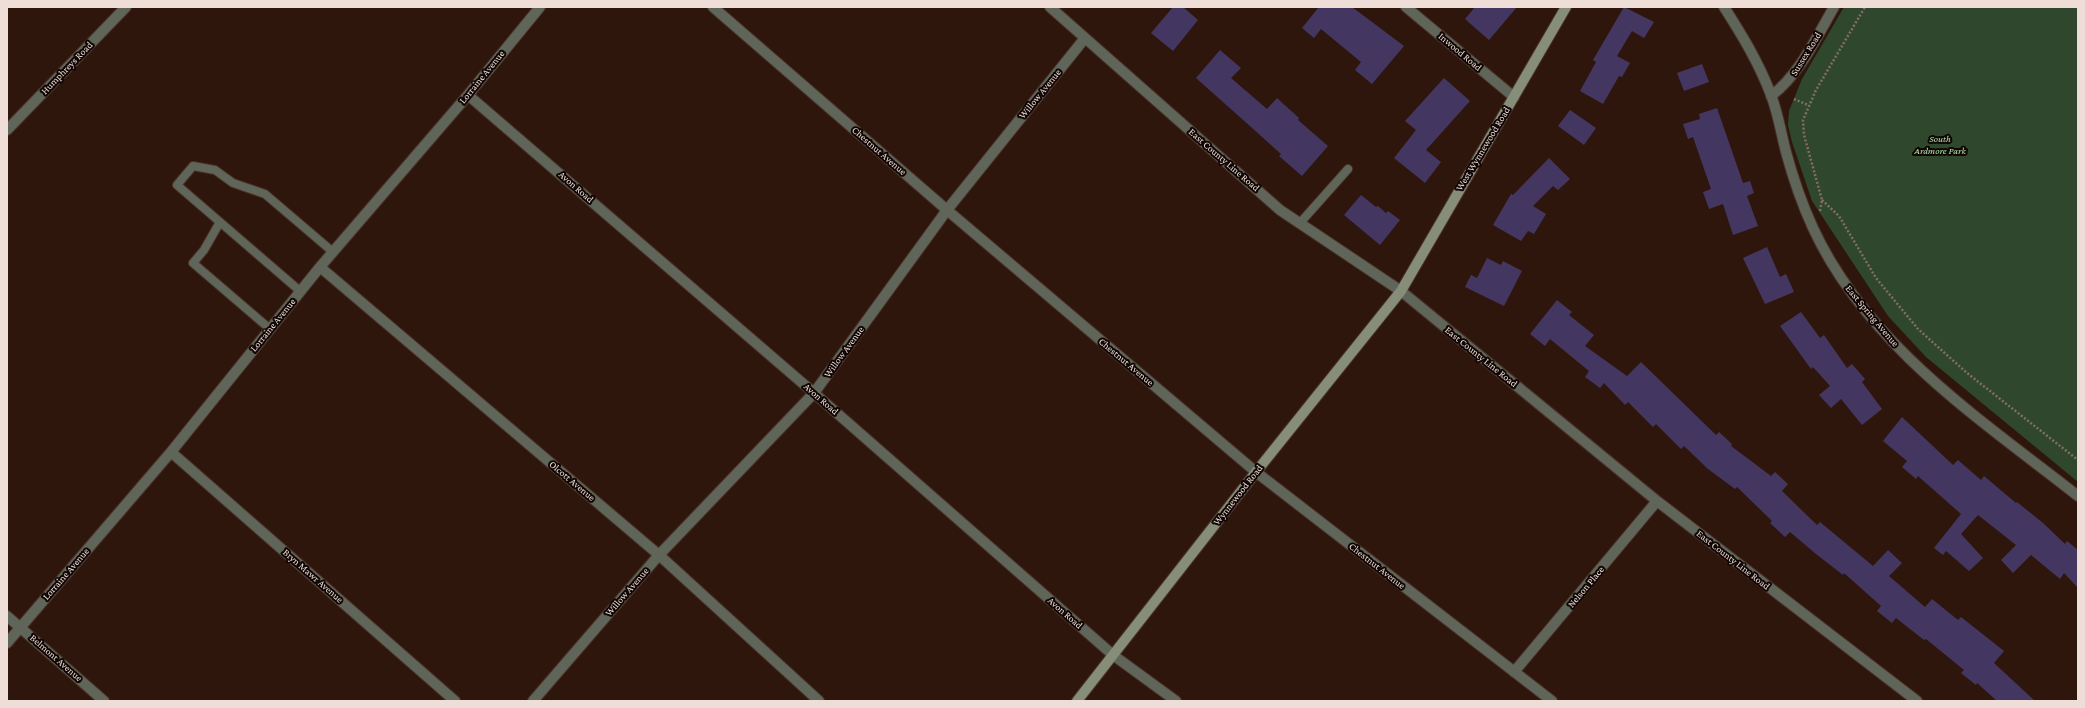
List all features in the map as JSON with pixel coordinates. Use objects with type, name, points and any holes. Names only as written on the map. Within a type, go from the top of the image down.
[{"type":"main road","name":"West Wynnewood Road","points":[[1401,291],[1566,7]]},
{"type":"main road","name":"Wynnewood Road","points":[[1077,701],[1256,472],[1401,291]]},
{"type":"street","name":"Humphreys Road","points":[[7,130],[126,7]]},
{"type":"street","name":"Lorraine Avenue","points":[[7,643],[171,452],[320,266],[468,95],[540,7]]},
{"type":"street","name":"Chestnut Avenue","points":[[713,7],[947,210],[1256,472],[1552,701]]},
{"type":"street","name":"East County Line Road","points":[[1050,7],[1280,210],[1401,291],[1657,501],[1917,701]]},
{"type":"street","name":"Inwood Road","points":[[1406,7],[1514,97]]},
{"type":"street","name":"East Spring Avenue","points":[[1724,7],[1744,37],[1771,96],[1786,153],[1806,211],[1831,260],[1859,303],[1892,342],[1924,372],[2078,496]]},
{"type":"street","name":"Sussex Road","points":[[1771,96],[1785,86],[1795,73],[1834,7]]},
{"type":"street","name":"Willow Avenue","points":[[533,701],[659,555],[814,393],[947,210],[1085,38]]},
{"type":"street","name":"Avon Road","points":[[468,95],[814,393],[1113,656],[1176,701]]},
{"type":"street","name":"Olcott Avenue","points":[[320,266],[659,555],[819,701]]},
{"type":"street","name":"Bryn Mawr Avenue","points":[[171,452],[455,701]]},
{"type":"street","name":"Nelson Place","points":[[1514,672],[1657,501]]},
{"type":"street","name":"Belmont Avenue","points":[[7,616],[104,701]]},
{"type":"lane","points":[[300,291],[177,185],[193,166],[215,170],[232,183],[265,194],[333,252]]},
{"type":"lane","points":[[1300,222],[1348,169]]},
{"type":"lane","points":[[220,222],[204,250],[193,263],[270,329]]},
{"type":"path","points":[[1822,205],[1803,127],[1804,114],[1865,7]]},
{"type":"path","points":[[1794,99],[1808,105]]},
{"type":"path","points":[[1822,200],[1838,216],[1876,278],[1918,329],[1967,373],[2078,460]]},
{"type":"green space","name":"South Ardmore Park","points":[[1844,7],[2078,7],[2078,482],[1926,357],[1888,316],[1812,201],[1792,142],[1788,125],[1789,111],[1802,79]]},
{"type":"building","points":[[1173,7],[1183,7],[1198,20],[1173,51],[1151,33]]},
{"type":"building","points":[[1319,7],[1352,7],[1404,46],[1372,84],[1355,70],[1361,62],[1321,29],[1314,38],[1302,28]]},
{"type":"building","points":[[1475,7],[1517,7],[1489,40],[1465,19]]},
{"type":"building","points":[[1624,7],[1654,22],[1644,38],[1632,31],[1617,56],[1630,63],[1622,77],[1619,76],[1603,104],[1580,91],[1596,62],[1593,60]]},
{"type":"building","points":[[1220,50],[1241,68],[1231,78],[1267,109],[1277,98],[1299,118],[1298,120],[1328,146],[1302,176],[1279,156],[1281,154],[1196,78]]},
{"type":"building","points":[[1702,64],[1709,82],[1684,91],[1677,73]]},
{"type":"building","points":[[1444,78],[1470,101],[1426,150],[1441,162],[1425,183],[1394,158],[1416,130],[1405,121]]},
{"type":"building","points":[[1717,108],[1743,183],[1750,181],[1754,193],[1747,196],[1758,226],[1733,235],[1723,204],[1709,209],[1703,192],[1711,189],[1693,137],[1688,139],[1683,124],[1700,119],[1699,114]]},
{"type":"building","points":[[1570,110],[1596,128],[1584,145],[1558,126]]},
{"type":"building","points":[[1549,158],[1570,179],[1558,190],[1553,186],[1533,206],[1546,214],[1534,234],[1528,231],[1521,241],[1493,225],[1511,194],[1513,195]]},
{"type":"building","points":[[1361,195],[1376,207],[1378,206],[1386,213],[1388,211],[1400,220],[1380,245],[1344,215]]},
{"type":"building","points":[[1767,247],[1780,277],[1786,274],[1794,292],[1765,304],[1743,258]]},
{"type":"building","points":[[1487,258],[1501,265],[1503,261],[1522,271],[1504,306],[1465,287],[1471,275],[1477,278]]},
{"type":"building","points":[[1557,300],[1572,312],[1569,315],[1594,335],[1585,346],[1627,376],[1641,362],[1716,435],[1719,432],[1732,444],[1731,446],[1771,476],[1775,472],[1788,484],[1782,491],[1817,525],[1820,522],[1873,566],[1888,550],[1902,563],[1889,576],[1925,607],[1932,599],[1958,620],[1961,617],[2004,651],[1994,663],[2035,701],[1997,701],[1977,683],[1976,685],[1961,673],[1964,670],[1926,639],[1924,640],[1896,618],[1892,623],[1877,611],[1881,606],[1844,573],[1843,575],[1790,532],[1785,537],[1770,523],[1772,521],[1737,487],[1735,489],[1708,469],[1684,446],[1681,449],[1656,424],[1653,427],[1628,402],[1625,405],[1604,383],[1600,388],[1585,377],[1589,371],[1550,339],[1545,346],[1530,334]]},
{"type":"building","points":[[1801,312],[1820,338],[1824,335],[1847,368],[1852,364],[1865,379],[1862,382],[1882,409],[1862,425],[1841,399],[1831,408],[1819,395],[1830,386],[1813,367],[1811,369],[1780,326]]},
{"type":"building","points":[[1902,417],[1953,465],[1958,460],[1981,480],[1984,476],[2043,523],[2065,544],[2067,541],[2078,550],[2078,588],[2064,573],[2060,579],[2031,555],[2013,573],[2001,560],[2016,545],[1978,515],[1961,534],[1983,558],[1969,571],[1946,551],[1943,555],[1934,548],[1961,514],[1918,476],[1916,479],[1902,467],[1907,461],[1883,441]]}]
